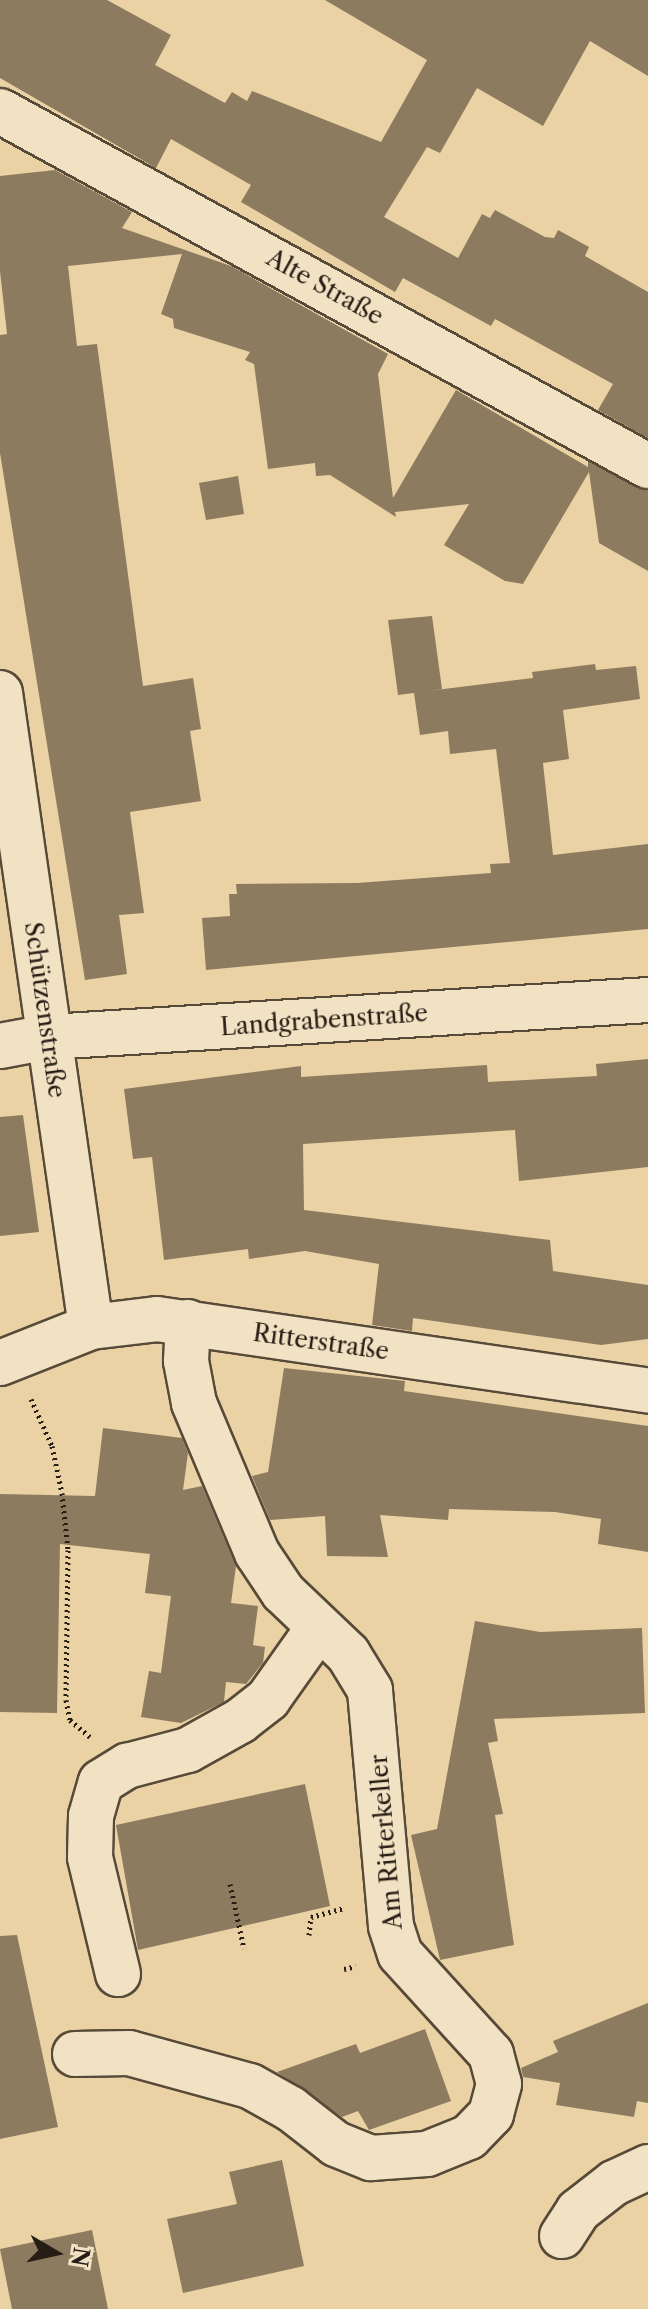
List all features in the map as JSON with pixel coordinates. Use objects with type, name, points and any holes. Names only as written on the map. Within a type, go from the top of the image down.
[{"type":"street","name":"Alte Straße","points":[[0,111],[648,466]]},
{"type":"street","name":"Schützenstraße","points":[[0,693],[91,1327]]},
{"type":"street","name":"Landgrabenstraße","points":[[0,1046],[49,1037],[648,1000]]},
{"type":"street","name":"Ritterstraße","points":[[0,1363],[91,1327],[126,1321],[188,1322],[648,1391]]},
{"type":"street","name":"Am Ritterkeller","points":[[75,2054],[129,2053],[250,2086],[352,2153],[391,2160],[427,2154],[481,2128],[497,2103],[499,2084],[491,2054],[400,1954],[391,1926],[375,1707],[357,1666],[270,1576],[245,1530],[194,1403],[186,1361],[188,1322]]},
{"type":"street","points":[[118,1974],[90,1857],[91,1816],[101,1782],[127,1766],[188,1750],[240,1721],[268,1699],[319,1627]]},
{"type":"street","points":[[562,2236],[578,2211],[614,2183],[648,2167]]},
{"type":"path","points":[[52,1446],[68,1550],[66,1700],[70,1720],[95,1741]]},
{"type":"path","points":[[230,1884],[244,1949]]},
{"type":"path","points":[[309,1935],[311,1917],[330,1911]]},
{"type":"building","points":[[0,0],[107,0],[171,35],[155,65],[225,103],[232,92],[247,101],[252,91],[381,142],[427,60],[325,0],[648,0],[648,76],[590,41],[543,126],[477,88],[440,153],[427,147],[384,217],[458,258],[482,214],[490,218],[495,210],[545,237],[554,238],[558,230],[589,247],[585,256],[648,292],[648,438],[598,410],[613,384],[495,319],[491,326],[403,278],[395,292],[241,202],[251,185],[171,139],[156,168],[0,78]]},
{"type":"building","points":[[55,170],[132,212],[122,228],[231,266],[388,354],[378,374],[393,498],[456,390],[588,467],[588,461],[648,491],[648,571],[599,543],[589,472],[523,584],[505,581],[444,545],[469,504],[395,512],[396,517],[330,475],[316,476],[315,463],[268,469],[254,364],[245,360],[250,352],[174,328],[173,319],[161,314],[182,254],[68,266],[77,346],[97,344],[143,686],[193,678],[201,729],[190,731],[201,801],[130,812],[144,913],[119,915],[127,974],[85,980],[0,453],[0,335],[7,334],[0,271],[0,176]]},
{"type":"building","points":[[238,476],[244,514],[206,520],[199,483]]},
{"type":"building","points":[[432,616],[442,689],[428,691],[533,678],[532,672],[595,664],[596,670],[636,666],[640,699],[563,710],[569,759],[543,763],[553,855],[648,844],[648,929],[206,970],[202,918],[230,916],[229,894],[237,894],[236,884],[357,883],[491,873],[490,864],[510,863],[496,749],[450,754],[448,731],[420,735],[414,693],[398,695],[388,620]]},
{"type":"building","points":[[648,1059],[648,1167],[519,1181],[515,1130],[303,1144],[304,1210],[550,1240],[553,1271],[648,1285],[648,1339],[601,1345],[413,1318],[412,1331],[372,1325],[379,1264],[305,1251],[249,1259],[248,1249],[164,1260],[152,1157],[133,1159],[124,1089],[301,1066],[301,1077],[487,1065],[488,1082],[597,1076],[596,1064]]},
{"type":"building","points":[[23,1115],[39,1232],[0,1236],[0,1117]]},
{"type":"building","points":[[284,1368],[405,1381],[404,1391],[648,1426],[648,1552],[598,1544],[601,1519],[555,1512],[449,1509],[448,1520],[380,1515],[388,1557],[327,1556],[325,1516],[270,1520],[252,1476],[268,1472]]},
{"type":"building","points":[[103,1428],[182,1438],[188,1453],[183,1490],[202,1486],[236,1566],[231,1603],[258,1606],[253,1645],[265,1647],[263,1663],[246,1684],[226,1682],[224,1702],[181,1723],[141,1717],[149,1671],[161,1673],[171,1596],[145,1593],[150,1554],[60,1544],[57,1713],[0,1712],[0,1494],[95,1496]]},
{"type":"building","points":[[475,1621],[540,1632],[642,1628],[645,1713],[494,1719],[498,1741],[488,1743],[503,1814],[495,1815],[514,1945],[440,1960],[411,1835],[437,1829]]},
{"type":"building","points":[[305,1784],[330,1906],[138,1950],[116,1825]]},
{"type":"building","points":[[17,1935],[58,2127],[0,2139],[0,1936]]},
{"type":"building","points":[[648,2003],[648,2103],[637,2101],[634,2117],[556,2105],[560,2083],[523,2077],[521,2068],[558,2052],[553,2041]]},
{"type":"building","points":[[425,2029],[451,2101],[369,2130],[358,2111],[342,2117],[277,2072],[356,2044],[360,2053]]},
{"type":"building","points":[[282,2160],[304,2266],[183,2293],[167,2219],[237,2204],[229,2172]]},
{"type":"building","points":[[92,2230],[108,2309],[12,2309],[0,2249]]}]
